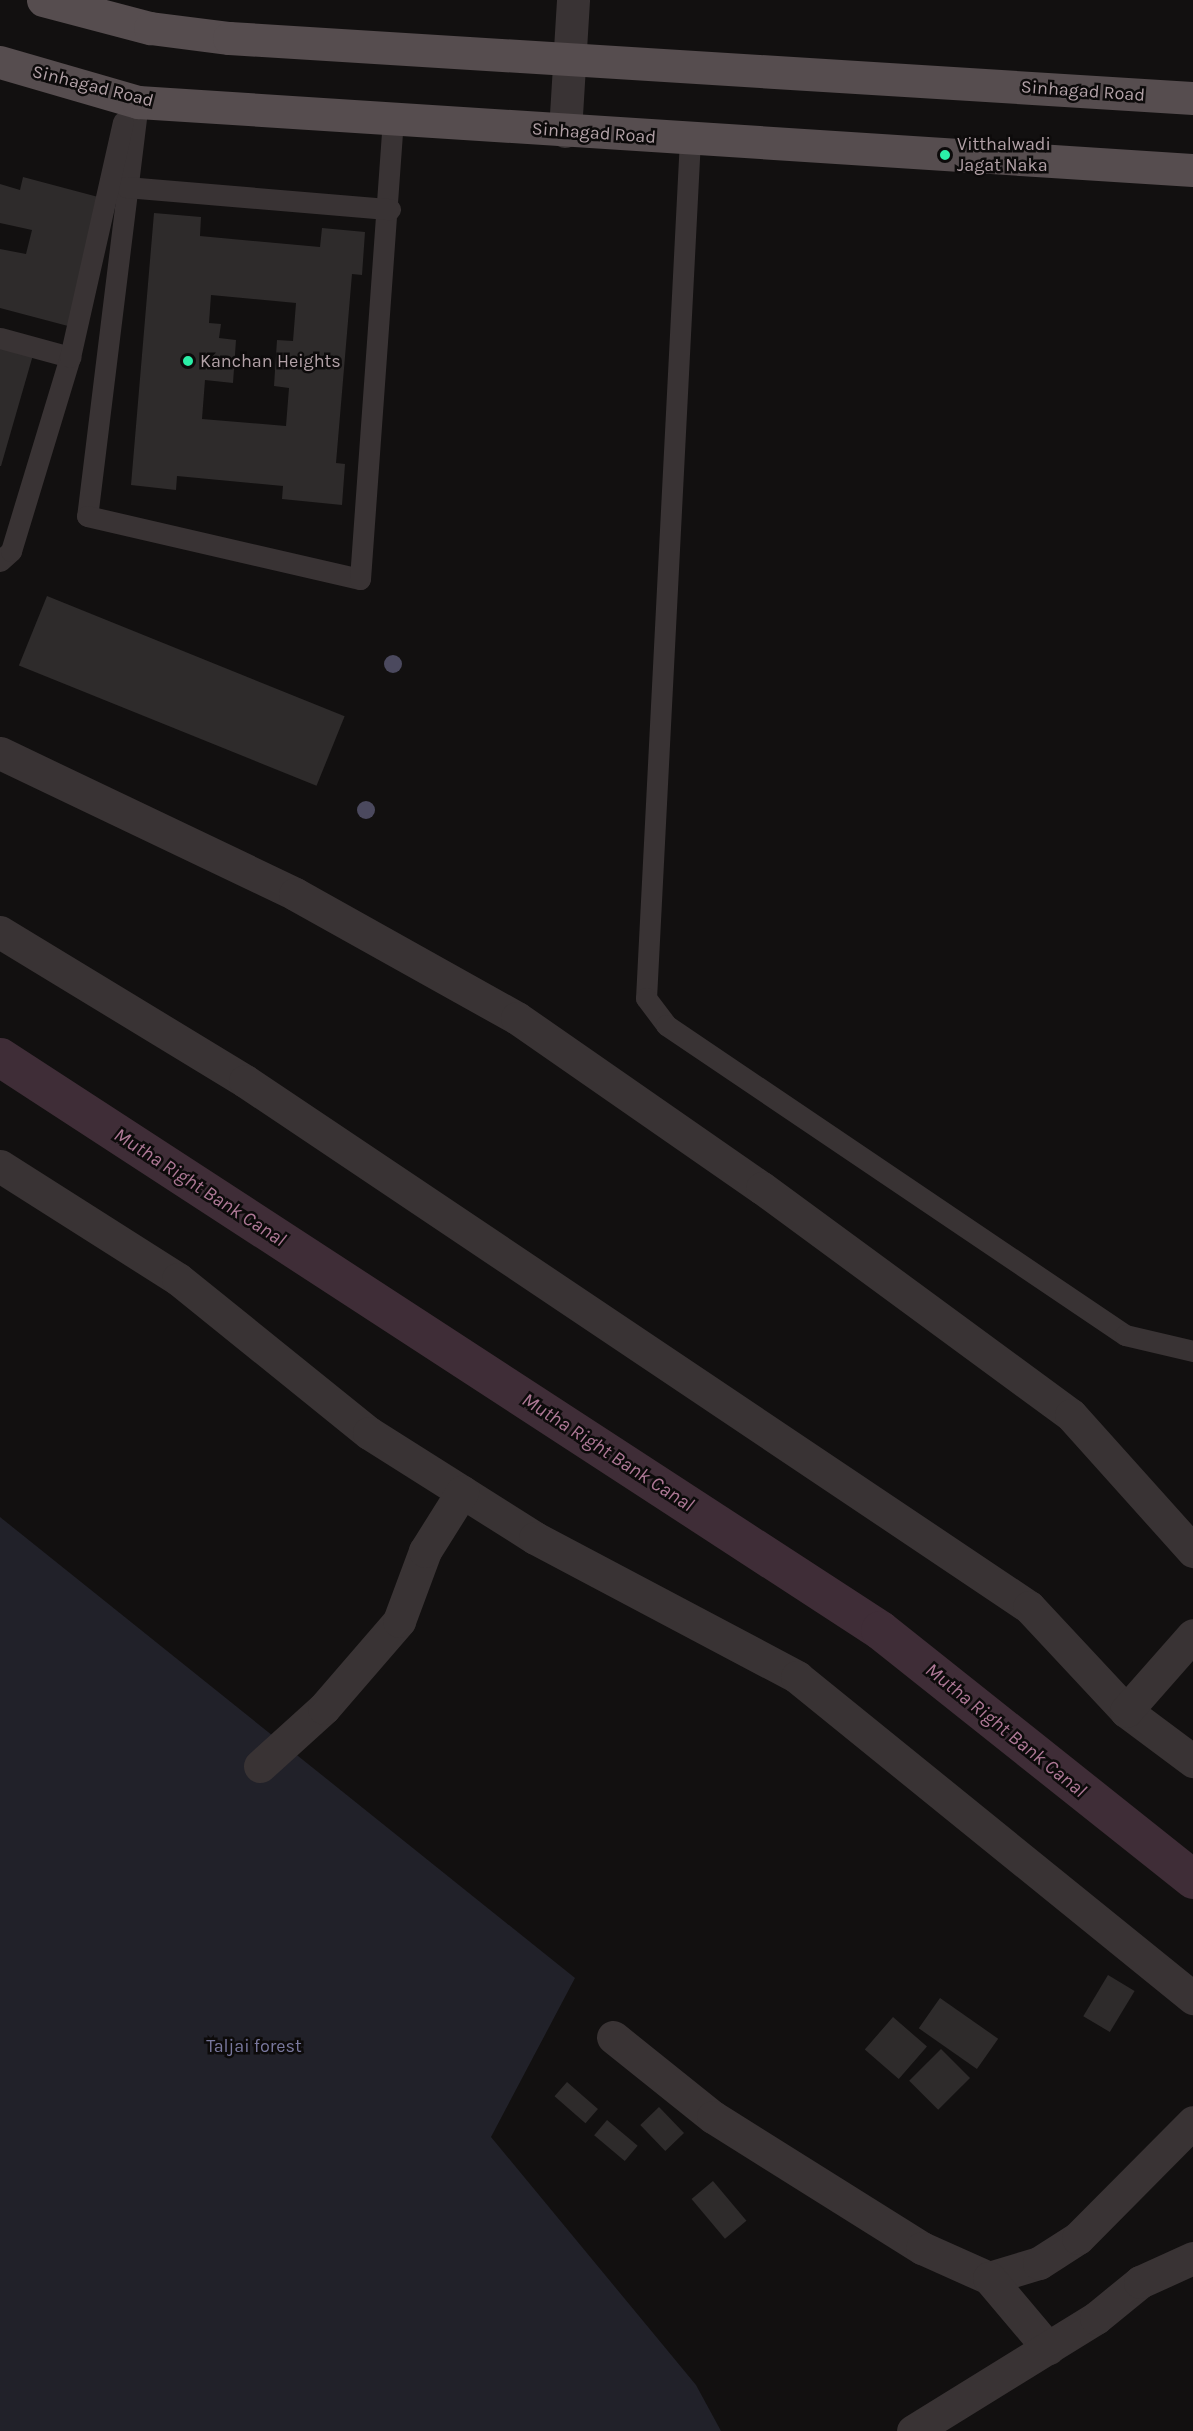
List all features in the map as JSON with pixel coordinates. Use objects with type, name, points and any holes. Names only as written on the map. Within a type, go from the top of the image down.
[{"type":"main road","name":"Sinhagad Road","points":[[43,0],[150,28],[229,38],[1193,98]]},
{"type":"main road","name":"Sinhagad Road","points":[[0,62],[133,100],[393,120],[1193,170]]},
{"type":"street","points":[[564,131],[573,0]]},
{"type":"street","points":[[0,753],[295,894],[517,1018],[762,1188],[1071,1415],[1193,1551]]},
{"type":"street","points":[[0,932],[245,1081],[1029,1607],[1126,1711],[1193,1761]]},
{"type":"street","points":[[0,1166],[178,1279],[369,1433],[535,1538],[796,1677],[1193,1998]]},
{"type":"street","points":[[260,1766],[324,1708],[399,1621],[425,1551],[462,1492]]},
{"type":"street","points":[[1126,1711],[1193,1635]]},
{"type":"street","points":[[613,2037],[713,2117],[922,2248],[989,2278],[1048,2348]]},
{"type":"street","points":[[989,2278],[1039,2263],[1078,2238],[1193,2122]]},
{"type":"street","points":[[913,2431],[1048,2348],[1140,2282],[1193,2258]]},
{"type":"lane","points":[[133,100],[126,187],[87,516],[360,579],[390,208],[393,120]]},
{"type":"lane","points":[[0,561],[10,551],[70,357],[133,100]]},
{"type":"lane","points":[[690,139],[646,998],[666,1024],[1125,1335],[1193,1351]]},
{"type":"lane","points":[[126,187],[390,208]]},
{"type":"lane","points":[[0,338],[70,357]]},
{"type":"green space","name":"Taljai forest","points":[[0,1517],[575,1978],[491,2137],[696,2385],[721,2431],[0,2431]]},
{"type":"building","points":[[23,177],[102,198],[68,326],[0,308],[0,249],[26,254],[32,230],[0,223],[0,184],[20,190]]},
{"type":"building","name":"Kanchan Heights","points":[[154,213],[201,217],[200,236],[320,247],[322,228],[365,232],[362,275],[352,274],[336,463],[345,464],[342,505],[282,499],[283,486],[177,476],[176,490],[131,485]],"holes":[[[211,295],[296,303],[293,341],[277,340],[274,386],[289,388],[286,426],[202,419],[205,380],[233,383],[236,340],[219,338],[221,324],[209,323]]]},
{"type":"building","points":[[0,345],[33,355],[1,466],[0,466]]},
{"type":"building","points":[[47,596],[345,716],[317,786],[19,666]]},
{"type":"building","points":[[1108,1975],[1135,1991],[1110,2032],[1083,2016]]},
{"type":"building","points":[[940,1998],[998,2039],[977,2069],[919,2028]]},
{"type":"building","points":[[893,2017],[927,2047],[899,2079],[865,2049]]},
{"type":"building","points":[[941,2049],[970,2078],[938,2110],[909,2081]]},
{"type":"building","points":[[567,2082],[598,2109],[585,2123],[555,2096]]},
{"type":"building","points":[[659,2107],[684,2133],[665,2151],[640,2125]]},
{"type":"building","points":[[607,2120],[638,2146],[625,2161],[594,2135]]},
{"type":"building","points":[[713,2181],[746,2221],[725,2239],[692,2199]]},
{"type":"waterway","name":"Mutha Right Bank Canal","points":[[0,1057],[880,1630],[1193,1879]]},
{"type":"place","name":"Vitthalwadi Jagat Naka","points":[[945,155]]},
{"type":"place","name":"Kanchan Heights","points":[[188,361]]}]
